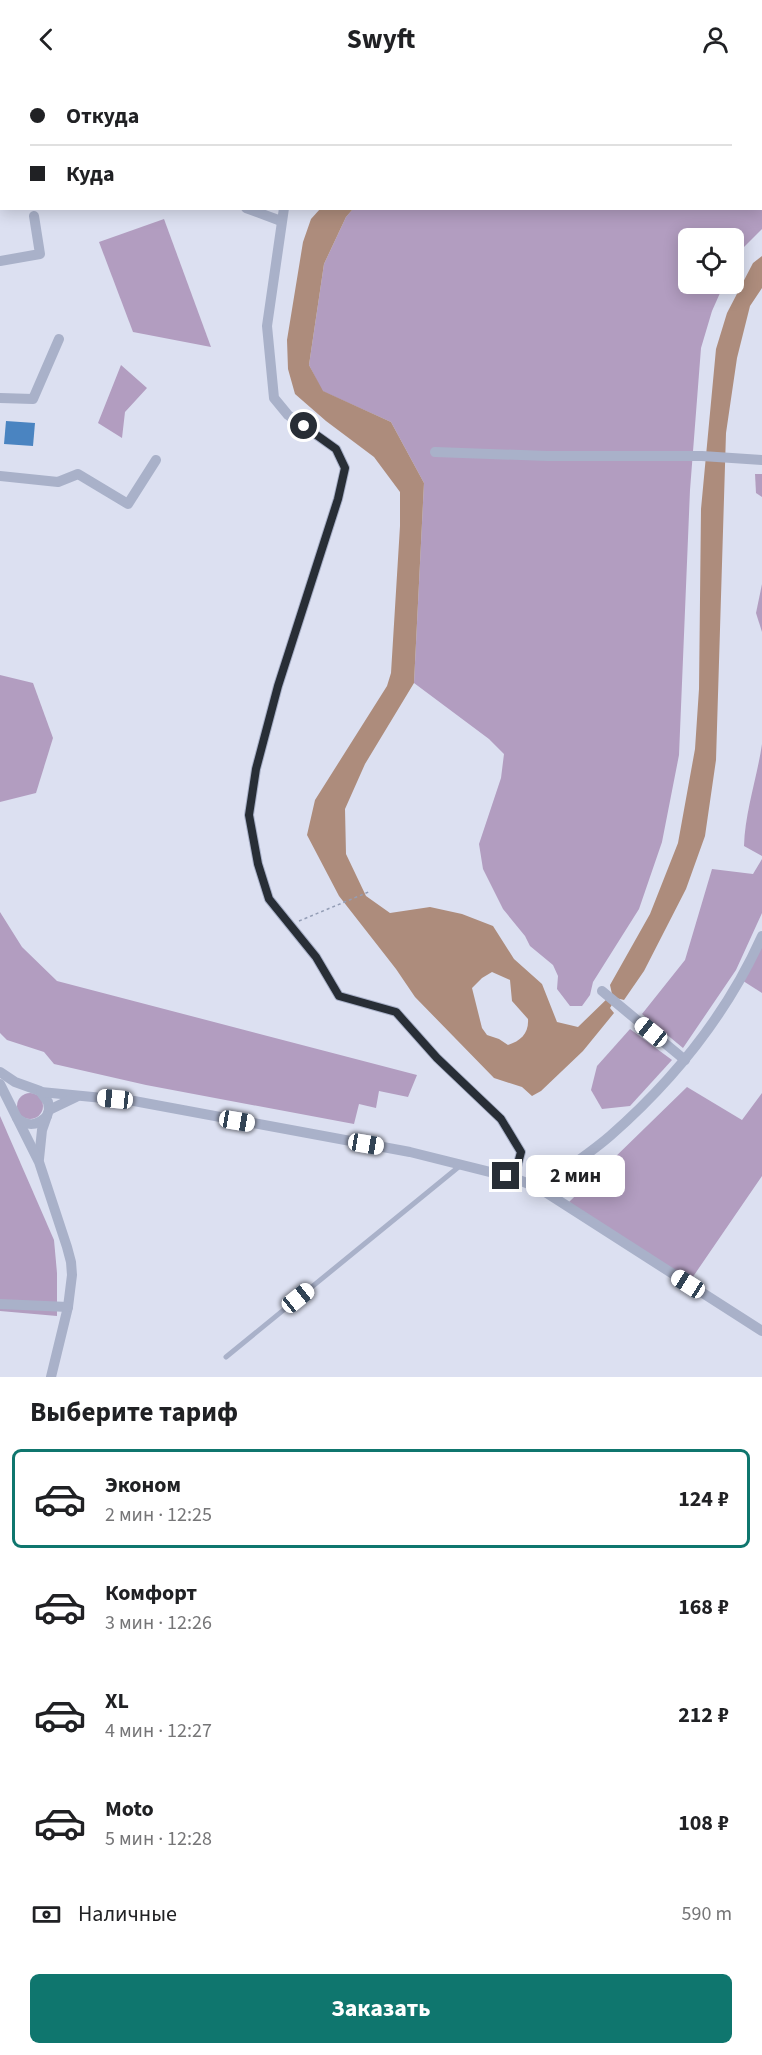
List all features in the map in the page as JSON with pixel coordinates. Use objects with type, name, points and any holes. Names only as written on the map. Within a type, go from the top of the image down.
[{"type":"street","points":[[251,210],[281,221]]},
{"type":"street","points":[[284,210],[267,326],[274,398],[288,415],[336,449],[345,468],[335,510],[278,686],[256,769],[249,815],[258,864],[269,899],[316,957],[339,996],[396,1012],[437,1058],[501,1119],[521,1152],[514,1178]]},
{"type":"street","points":[[0,261],[40,254],[34,216]]},
{"type":"street","points":[[0,398],[33,399],[59,339]]},
{"type":"street","points":[[435,452],[547,456],[702,456],[762,460]]},
{"type":"street","points":[[0,476],[58,482],[78,474],[128,504],[156,460]]},
{"type":"street","points":[[539,1188],[610,1136],[686,1060],[705,1036],[745,970],[762,936]]},
{"type":"street","points":[[602,991],[686,1060]]},
{"type":"street","points":[[0,1072],[41,1092],[134,1101],[410,1152],[514,1178],[539,1188],[762,1331]]},
{"type":"street","points":[[0,1084],[39,1162],[68,1246],[71,1262],[72,1275],[68,1306],[51,1377]]},
{"type":"street","points":[[12,1106],[17,1093],[27,1087]]},
{"type":"street","points":[[39,1162],[40,1143],[48,1113],[48,1102],[41,1092]]},
{"type":"street","points":[[17,1118],[34,1125],[42,1122],[48,1113],[79,1095]]},
{"type":"street","points":[[0,1304],[68,1306]]},
{"type":"lane","points":[[226,1357],[462,1164]]},
{"type":"path","points":[[290,925],[371,891]]},
{"type":"shaded area","points":[[319,210],[352,210],[346,217],[324,264],[309,365],[323,391],[391,422],[424,483],[414,683],[365,764],[345,809],[346,854],[366,896],[390,913],[430,907],[462,914],[493,926],[514,959],[542,984],[557,1022],[578,1027],[612,994],[610,985],[650,914],[678,843],[695,749],[699,689],[701,509],[716,349],[727,313],[737,294],[744,294],[744,280],[753,263],[762,256],[762,288],[750,306],[737,358],[726,433],[716,760],[705,836],[686,889],[644,971],[624,1000],[616,998],[610,1008],[614,1013],[583,1051],[541,1091],[532,1096],[522,1087],[494,1078],[415,997],[339,896],[307,835],[315,800],[387,686],[391,673],[400,492],[374,457],[295,394],[288,369],[287,340],[303,242],[311,219]],"holes":[[[492,972],[510,980],[512,1001],[528,1019],[523,1036],[508,1045],[487,1035],[482,1028],[472,988]]]},
{"type":"shaded area","points":[[352,210],[762,210],[762,229],[744,247],[744,228],[678,228],[678,294],[720,294],[701,348],[690,490],[679,755],[662,842],[639,909],[593,982],[590,995],[582,1006],[570,1006],[557,989],[558,976],[553,965],[530,946],[525,936],[503,909],[483,869],[479,844],[501,778],[504,754],[489,739],[414,683],[424,483],[391,422],[322,391],[309,365],[324,264],[346,217]]},
{"type":"shaded area","points":[[164,219],[211,347],[133,332],[99,242]]},
{"type":"shaded area","points":[[121,365],[147,388],[125,412],[122,438],[98,423]]},
{"type":"shaded area","points":[[755,474],[762,474],[762,497],[756,493]]},
{"type":"shaded area","points":[[762,584],[762,632],[756,613]]},
{"type":"shaded area","points":[[0,675],[33,683],[53,738],[36,793],[0,802]]},
{"type":"shaded area","points":[[762,744],[762,856],[744,846]]},
{"type":"shaded area","points":[[762,859],[762,913],[736,970],[683,1048],[642,1014],[685,960],[712,869],[753,874]]},
{"type":"shaded area","points":[[0,912],[22,947],[57,981],[417,1075],[408,1097],[379,1091],[376,1108],[359,1104],[354,1124],[146,1085],[54,1064],[44,1052],[7,1040],[0,1033]]},
{"type":"shaded area","points":[[762,936],[762,993],[740,979]]},
{"type":"shaded area","points":[[630,1029],[672,1060],[630,1106],[602,1109],[591,1090],[597,1066]]},
{"type":"shaded area","points":[[687,1087],[742,1120],[762,1093],[762,1176],[688,1284],[569,1202]]},
{"type":"shaded area","points":[[30,1093],[39,1097],[43,1106],[39,1115],[30,1119],[21,1115],[17,1106],[21,1097]]},
{"type":"shaded area","points":[[0,1116],[54,1240],[57,1316],[0,1311]]},
{"type":"building","points":[[6,421],[35,423],[33,446],[4,444]]},
{"type":"route","points":[[304,426],[336,449],[345,468],[338,499],[281,677],[256,769],[249,815],[258,864],[269,899],[316,957],[339,996],[396,1012],[437,1058],[501,1119],[521,1152],[514,1178],[506,1176]]}]
